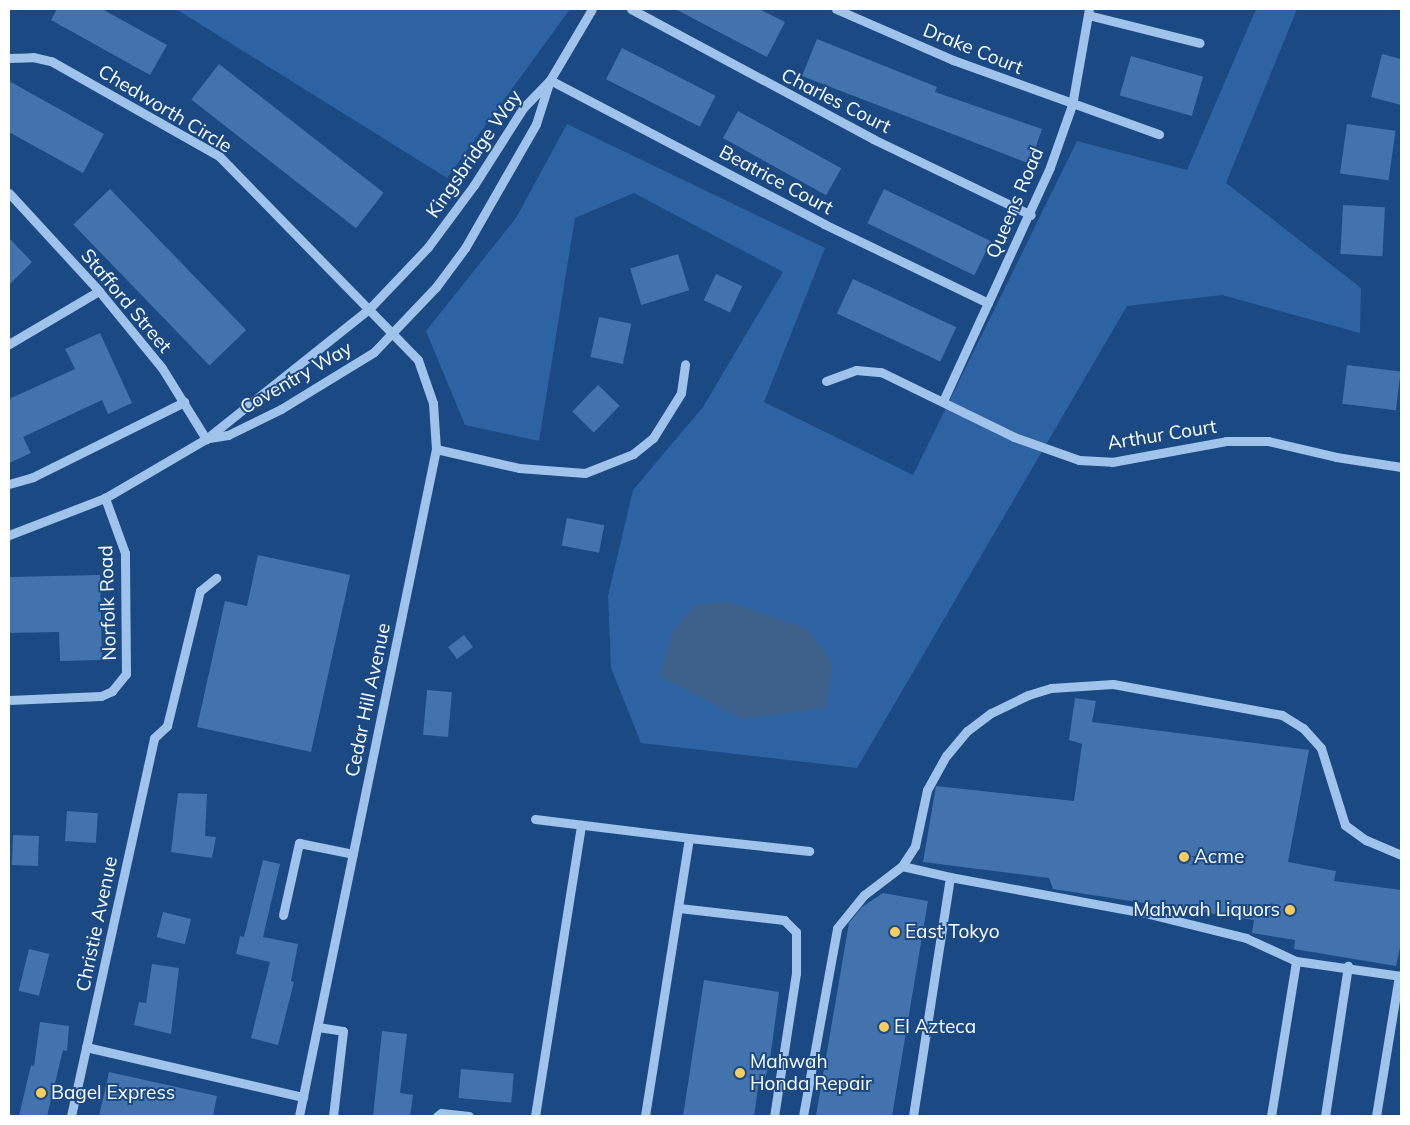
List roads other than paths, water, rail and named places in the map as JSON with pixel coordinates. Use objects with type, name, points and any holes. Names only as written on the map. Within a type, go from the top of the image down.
[{"type":"street","name":"Kingsbridge Way","points":[[370,308],[428,247],[474,185],[523,108],[550,80],[592,9]]},
{"type":"street","name":"Charles Court","points":[[631,9],[873,139],[1031,215]]},
{"type":"street","name":"Drake Court","points":[[836,9],[952,60],[1159,134]]},
{"type":"street","name":"Queens Road","points":[[943,401],[1031,215],[1072,104],[1089,12]]},
{"type":"street","points":[[1089,12],[1200,43]]},
{"type":"street","name":"Chedworth Circle","points":[[9,58],[32,57],[51,61],[219,156],[370,308]]},
{"type":"street","name":"Beatrice Court","points":[[550,80],[824,224],[988,303]]},
{"type":"street","name":"Coventry Way","points":[[206,439],[228,435],[309,394],[374,352],[436,287],[465,248],[536,124],[550,80]]},
{"type":"street","name":"Stafford Street","points":[[9,193],[99,291],[184,402],[206,439]]},
{"type":"street","points":[[9,344],[99,291]]},
{"type":"street","name":"Coventry Way","points":[[206,439],[370,308]]},
{"type":"street","name":"Cedar Hill Avenue","points":[[299,1116],[436,449],[433,403],[418,360],[370,308]]},
{"type":"street","points":[[436,449],[519,468],[585,473],[633,454],[654,438],[681,393],[685,364]]},
{"type":"street","name":"Arthur Court","points":[[826,381],[856,370],[881,372],[1014,437],[1079,460],[1112,462],[1226,441],[1268,440],[1336,458],[1401,467]]},
{"type":"street","points":[[9,484],[34,477],[184,402]]},
{"type":"street","points":[[9,535],[105,498],[206,439]]},
{"type":"street","name":"Norfolk Road","points":[[9,700],[101,696],[112,691],[126,674],[125,553],[105,498]]},
{"type":"street","name":"Christie Avenue","points":[[71,1116],[154,738],[167,726],[200,591],[216,578]]},
{"type":"street","points":[[803,1116],[838,928],[864,895],[902,866],[915,846],[927,790],[946,756],[967,731],[991,713],[1028,695],[1051,688],[1113,684],[1282,715],[1303,728],[1321,748],[1345,825],[1366,840],[1401,855]]},
{"type":"street","points":[[535,819],[809,851]]},
{"type":"street","points":[[535,1116],[582,825]]},
{"type":"street","points":[[645,1116],[689,838]]},
{"type":"street","points":[[284,915],[299,843],[353,854]]},
{"type":"street","points":[[902,866],[950,877],[1138,912],[1246,938],[1296,961],[1348,966],[1400,976],[1376,1116]]},
{"type":"street","points":[[913,1116],[950,877]]},
{"type":"street","points":[[679,908],[784,920],[796,932],[796,973],[774,1116]]},
{"type":"street","points":[[1271,1116],[1296,961]]},
{"type":"street","points":[[1325,1116],[1348,966]]},
{"type":"street","points":[[318,1027],[343,1031],[333,1116]]},
{"type":"street","points":[[86,1047],[303,1097]]},
{"type":"street","points":[[437,1116],[441,1112],[469,1116]]},
{"type":"place","name":"Acme","points":[[1184,857]]},
{"type":"place","name":"Mahwah Liquors","points":[[1290,910]]},
{"type":"place","name":"East Tokyo","points":[[895,932]]},
{"type":"place","name":"El Azteca","points":[[884,1027]]},
{"type":"place","name":"Mahwah Honda Repair","points":[[740,1073]]},
{"type":"place","name":"Bagel Express","points":[[41,1093]]}]
